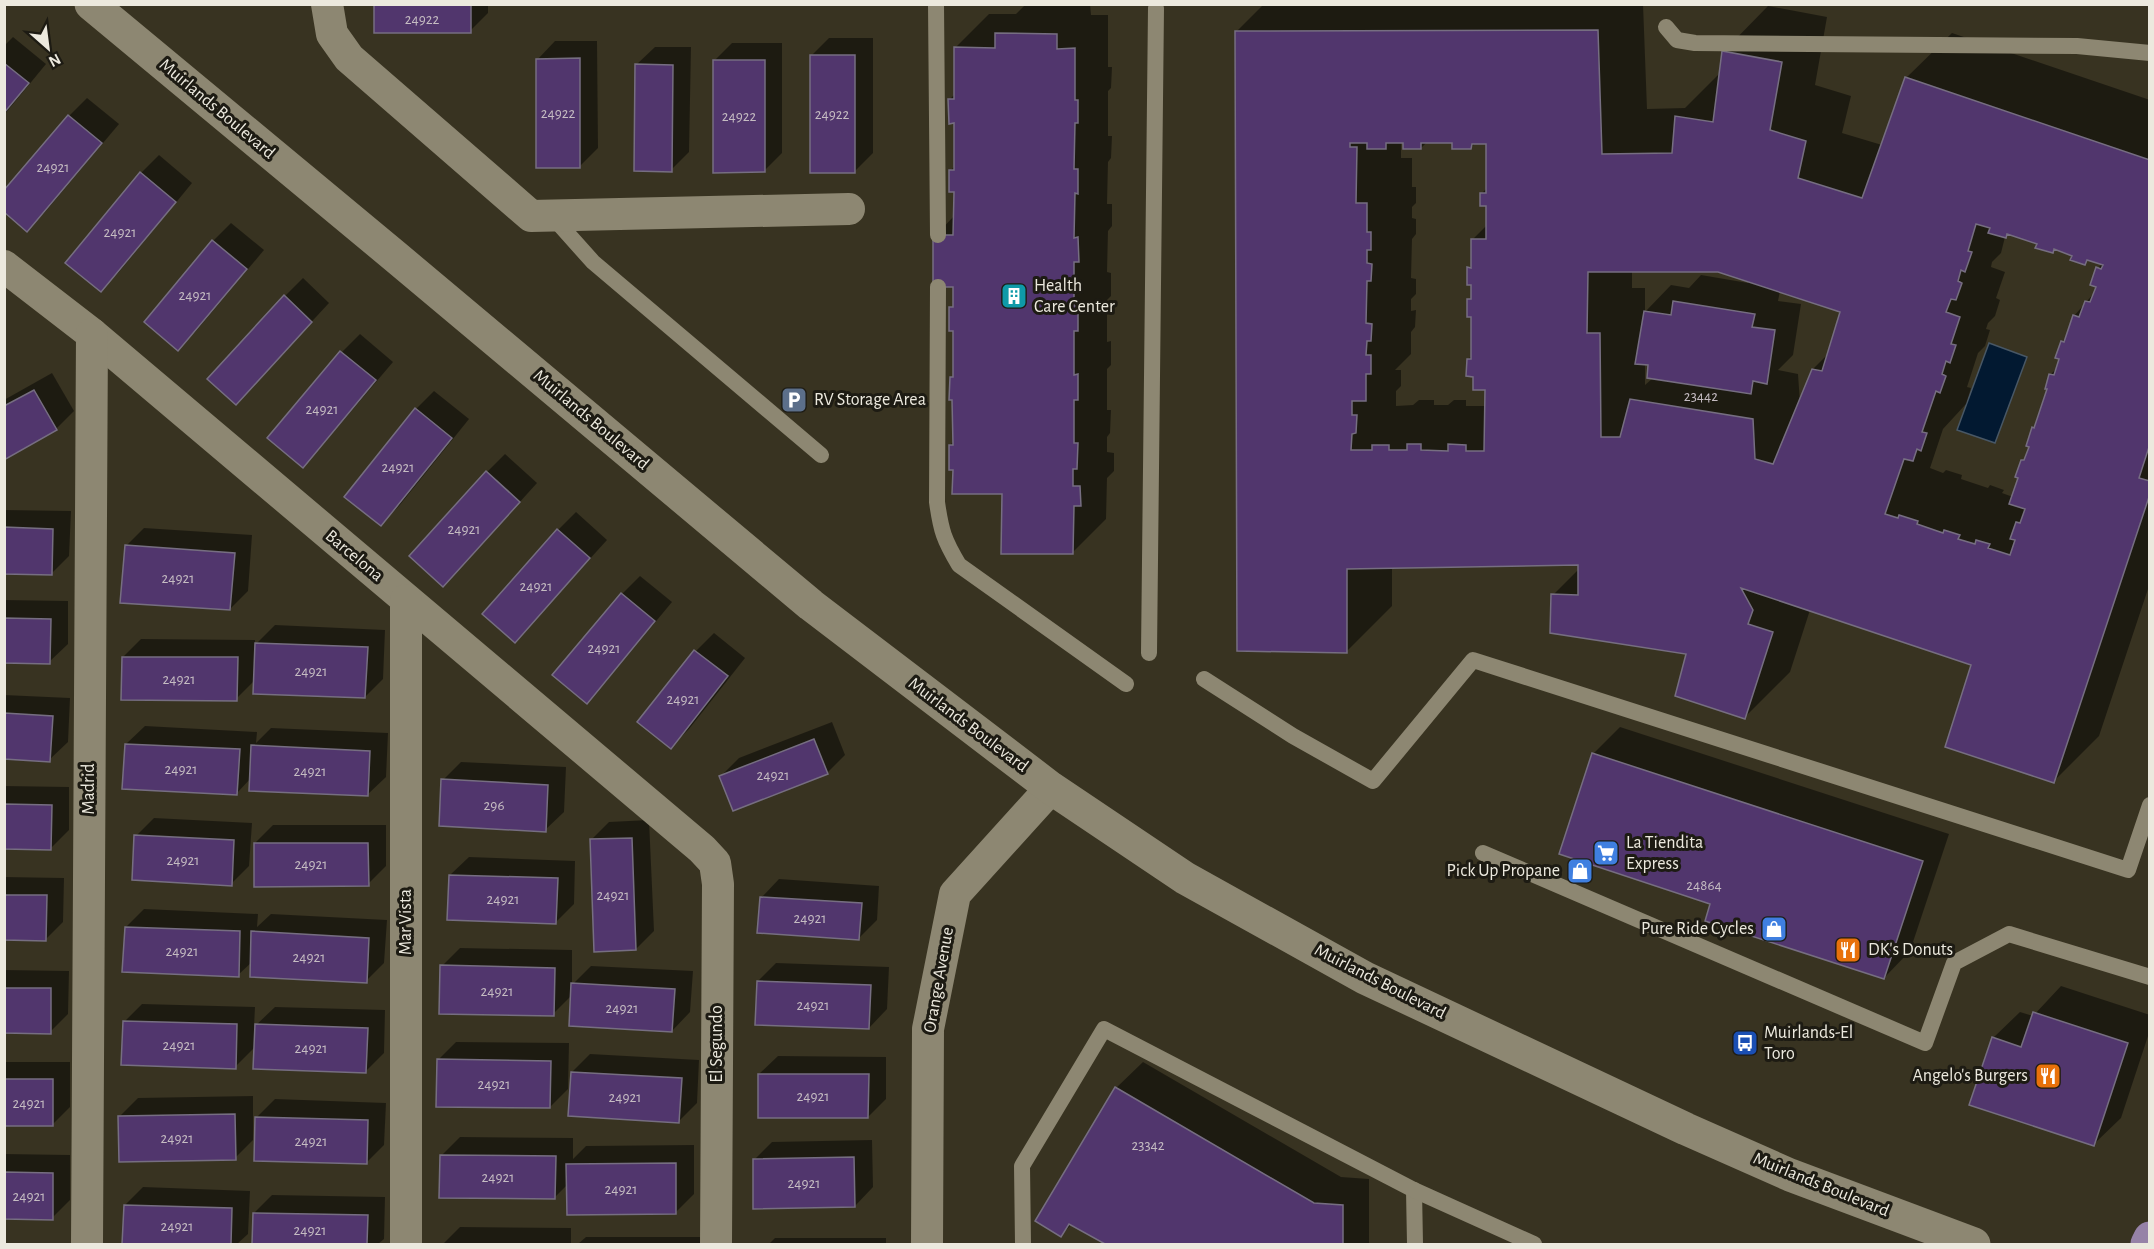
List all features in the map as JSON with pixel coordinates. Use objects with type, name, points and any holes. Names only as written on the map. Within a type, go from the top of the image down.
[{"type":"main road","name":"Muirlands Boulevard","points":[[91,4],[811,605],[1051,788],[1185,878],[1365,978],[1686,1129],[1790,1175],[1974,1245]]},
{"type":"main road","points":[[2147,1245],[2150,1238]]},
{"type":"street","points":[[327,4],[332,34],[349,58],[531,216],[849,209]]},
{"type":"street","name":"Barcelona","points":[[4,266],[92,334],[702,849]]},
{"type":"street","name":"Madrid","points":[[87,1245],[92,334]]},
{"type":"street","name":"Mar Vista","points":[[406,600],[406,1245]]},
{"type":"street","name":"Orange Avenue","points":[[927,1245],[928,1029],[955,894],[1051,788]]},
{"type":"street","name":"El Segundo","points":[[702,849],[714,863],[717,884],[716,1245]]},
{"type":"lane","points":[[936,4],[938,235]]},
{"type":"lane","points":[[1149,653],[1156,8]]},
{"type":"lane","points":[[1666,27],[1677,40],[1695,43],[2077,46],[2150,53]]},
{"type":"lane","points":[[551,215],[593,262],[821,455]]},
{"type":"lane","points":[[938,286],[937,502],[940,529],[948,546],[959,565],[1126,684]]},
{"type":"lane","points":[[1203,679],[1293,736],[1373,781],[1473,660],[2128,870],[2150,805]]},
{"type":"lane","points":[[1483,853],[1925,1043],[1954,963],[2009,934],[2150,977]]},
{"type":"lane","points":[[1025,1243],[1022,1166],[1104,1029],[1414,1190],[1534,1245]]},
{"type":"lane","points":[[1414,1190],[1415,1245]]},
{"type":"water","points":[[1989,343],[2027,357],[1995,443],[1957,430]]},
{"type":"building","points":[[374,4],[471,4],[471,33],[374,33]]},
{"type":"building","points":[[1598,30],[1602,154],[1672,153],[1675,116],[1713,122],[1722,51],[1782,62],[1770,130],[1806,141],[1798,178],[1862,198],[1905,77],[2150,160],[2150,444],[2139,478],[2150,481],[2150,494],[2054,783],[1945,747],[1971,665],[1741,588],[1753,610],[1748,624],[1773,632],[1745,719],[1675,696],[1686,654],[1550,633],[1551,594],[1578,595],[1578,565],[1347,569],[1347,653],[1237,651],[1235,31]],"holes":[[[1350,143],[1367,143],[1367,149],[1386,149],[1386,143],[1403,143],[1403,149],[1421,149],[1421,143],[1452,143],[1452,149],[1471,149],[1472,144],[1486,144],[1486,193],[1480,193],[1480,206],[1486,206],[1486,239],[1471,239],[1471,268],[1467,267],[1467,285],[1471,285],[1471,299],[1467,299],[1467,317],[1471,317],[1471,359],[1467,359],[1466,376],[1473,377],[1473,390],[1485,390],[1484,451],[1466,451],[1466,445],[1448,444],[1448,451],[1421,450],[1421,444],[1407,444],[1407,450],[1389,450],[1389,445],[1372,445],[1372,450],[1351,450],[1352,434],[1356,433],[1357,415],[1352,415],[1352,401],[1366,401],[1366,374],[1371,374],[1371,355],[1366,355],[1367,341],[1371,341],[1372,324],[1366,323],[1367,281],[1371,281],[1372,264],[1367,263],[1367,250],[1371,250],[1371,232],[1367,232],[1367,203],[1356,203],[1357,147],[1350,147]],[[1976,224],[1990,228],[1988,233],[2006,238],[2007,234],[2037,244],[2035,248],[2053,253],[2054,249],[2072,256],[2070,260],[2085,265],[2087,260],[2103,265],[2101,269],[2096,267],[2090,285],[2096,287],[2090,302],[2085,301],[2079,317],[2073,315],[2064,342],[2061,341],[2055,358],[2059,359],[2054,375],[2049,374],[2045,389],[2047,389],[2026,446],[2029,447],[2015,477],[2018,478],[2009,504],[2025,509],[2020,523],[2016,522],[2010,539],[2015,540],[2010,555],[1988,548],[1990,544],[1976,540],[1975,544],[1958,539],[1960,535],[1944,530],[1943,533],[1899,515],[1898,518],[1885,514],[1904,459],[1913,461],[1917,449],[1921,451],[1927,433],[1922,432],[1936,391],[1940,393],[1946,376],[1942,374],[1946,361],[1950,363],[1956,345],[1951,344],[1960,317],[1946,312],[1951,299],[1956,300],[1962,283],[1958,281],[1961,270],[1965,272],[1972,252],[1968,251]],[[1588,272],[1718,272],[1840,312],[1822,371],[1812,369],[1773,464],[1755,459],[1753,419],[1630,399],[1620,437],[1601,437],[1600,333],[1587,333]]]},
{"type":"building","name":"Health Care Center","points":[[995,33],[1057,34],[1057,49],[1075,48],[1075,100],[1078,100],[1078,123],[1075,123],[1074,169],[1078,169],[1078,194],[1075,193],[1074,238],[1078,237],[1079,262],[1074,262],[1074,306],[1078,306],[1078,331],[1074,331],[1074,375],[1078,374],[1078,400],[1074,400],[1074,443],[1078,443],[1077,469],[1073,469],[1073,486],[1080,486],[1081,506],[1074,506],[1073,554],[1001,554],[1002,494],[952,494],[953,470],[949,470],[949,445],[953,445],[952,400],[949,400],[950,377],[953,377],[953,331],[949,331],[949,307],[953,307],[953,287],[933,287],[933,235],[953,235],[954,192],[949,192],[949,170],[954,170],[954,123],[949,124],[948,99],[954,99],[954,47],[995,48]]},
{"type":"building","points":[[810,55],[855,55],[855,173],[810,173]]},
{"type":"building","points":[[580,58],[580,168],[536,168],[536,59]]},
{"type":"building","points":[[713,60],[765,60],[765,172],[713,173]]},
{"type":"building","points":[[4,63],[29,83],[4,113]]},
{"type":"building","points":[[635,64],[673,65],[672,172],[634,171]]},
{"type":"building","points":[[68,115],[102,143],[27,232],[4,212],[4,190]]},
{"type":"building","points":[[140,172],[176,202],[101,292],[65,263]]},
{"type":"building","points":[[212,240],[247,269],[178,351],[144,322]]},
{"type":"building","points":[[284,295],[312,322],[236,405],[207,379]]},
{"type":"building","points":[[1673,301],[1755,314],[1752,327],[1775,330],[1767,384],[1753,381],[1751,394],[1647,378],[1648,365],[1635,364],[1644,311],[1671,315]]},
{"type":"building","points":[[340,351],[376,380],[303,468],[267,438]]},
{"type":"building","points":[[34,390],[57,430],[4,460],[4,406]]},
{"type":"building","points":[[415,408],[452,438],[381,526],[344,497]]},
{"type":"building","points":[[486,471],[520,502],[443,587],[409,556]]},
{"type":"building","points":[[4,527],[53,529],[52,575],[4,574]]},
{"type":"building","points":[[557,529],[590,558],[515,643],[482,614]]},
{"type":"building","points":[[125,545],[235,553],[230,610],[120,603]]},
{"type":"building","points":[[621,593],[655,621],[587,704],[552,675]]},
{"type":"building","points":[[4,618],[51,619],[50,664],[4,663]]},
{"type":"building","points":[[255,643],[368,647],[365,698],[253,694]]},
{"type":"building","points":[[694,650],[728,676],[671,749],[637,722]]},
{"type":"building","points":[[122,657],[238,657],[237,701],[121,700]]},
{"type":"building","points":[[4,713],[53,716],[50,762],[4,759]]},
{"type":"building","points":[[814,739],[828,774],[733,811],[719,776]]},
{"type":"building","points":[[125,744],[240,749],[237,795],[122,789]]},
{"type":"building","points":[[251,745],[370,751],[368,796],[249,791]]},
{"type":"building","points":[[1592,753],[1923,861],[1884,979],[1705,921],[1710,904],[1559,854]]},
{"type":"building","points":[[441,779],[548,785],[546,832],[439,826]]},
{"type":"building","points":[[4,804],[52,805],[51,850],[4,849]]},
{"type":"building","points":[[134,835],[234,840],[232,886],[132,880]]},
{"type":"building","points":[[632,838],[636,950],[594,952],[590,839]]},
{"type":"building","points":[[254,843],[368,843],[369,886],[254,887]]},
{"type":"building","points":[[449,875],[558,878],[556,924],[447,920]]},
{"type":"building","points":[[4,895],[47,895],[46,941],[4,940]]},
{"type":"building","points":[[760,897],[862,903],[859,940],[757,933]]},
{"type":"building","points":[[125,927],[240,931],[239,977],[122,972]]},
{"type":"building","points":[[251,931],[369,938],[367,983],[250,977]]},
{"type":"building","points":[[440,965],[555,968],[554,1016],[439,1014]]},
{"type":"building","points":[[757,981],[871,985],[869,1029],[755,1025]]},
{"type":"building","points":[[571,983],[675,989],[672,1032],[569,1026]]},
{"type":"building","points":[[4,988],[51,988],[51,1034],[4,1033]]},
{"type":"building","name":"Angelo's Burgers","points":[[2033,1012],[2128,1043],[2094,1146],[1969,1105],[1992,1037],[2021,1047]]},
{"type":"building","points":[[123,1021],[237,1024],[236,1069],[121,1065]]},
{"type":"building","points":[[255,1024],[368,1028],[366,1073],[253,1069]]},
{"type":"building","points":[[437,1059],[551,1061],[550,1108],[436,1107]]},
{"type":"building","points":[[571,1072],[682,1078],[679,1123],[568,1116]]},
{"type":"building","points":[[758,1074],[869,1074],[868,1118],[758,1118]]},
{"type":"building","points":[[4,1079],[53,1079],[53,1126],[4,1126]]},
{"type":"building","points":[[1115,1087],[1314,1203],[1343,1205],[1343,1244],[1105,1244],[1069,1224],[1061,1237],[1035,1221]]},
{"type":"building","points":[[235,1114],[236,1160],[119,1162],[118,1116]]},
{"type":"building","points":[[255,1117],[368,1120],[367,1164],[254,1161]]},
{"type":"building","points":[[440,1155],[556,1156],[555,1199],[439,1198]]},
{"type":"building","points":[[854,1157],[855,1207],[753,1209],[753,1159]]},
{"type":"building","points":[[676,1163],[676,1214],[567,1215],[566,1164]]},
{"type":"building","points":[[4,1172],[53,1173],[53,1220],[4,1219]]},
{"type":"building","points":[[124,1205],[232,1208],[231,1244],[122,1244]]},
{"type":"building","points":[[253,1213],[368,1215],[367,1244],[252,1244]]},
{"type":"place","name":"Health Care Center","points":[[1014,296]]},
{"type":"place","name":"RV Storage Area","points":[[794,400]]},
{"type":"place","name":"La Tiendita Express","points":[[1606,853]]},
{"type":"place","name":"Pick Up Propane","points":[[1580,871]]},
{"type":"place","name":"Pure Ride Cycles","points":[[1774,929]]},
{"type":"place","name":"DK's Donuts","points":[[1848,950]]},
{"type":"place","name":"Muirlands-El Toro","points":[[1745,1043]]},
{"type":"place","name":"Angelo's Burgers","points":[[2048,1076]]}]
